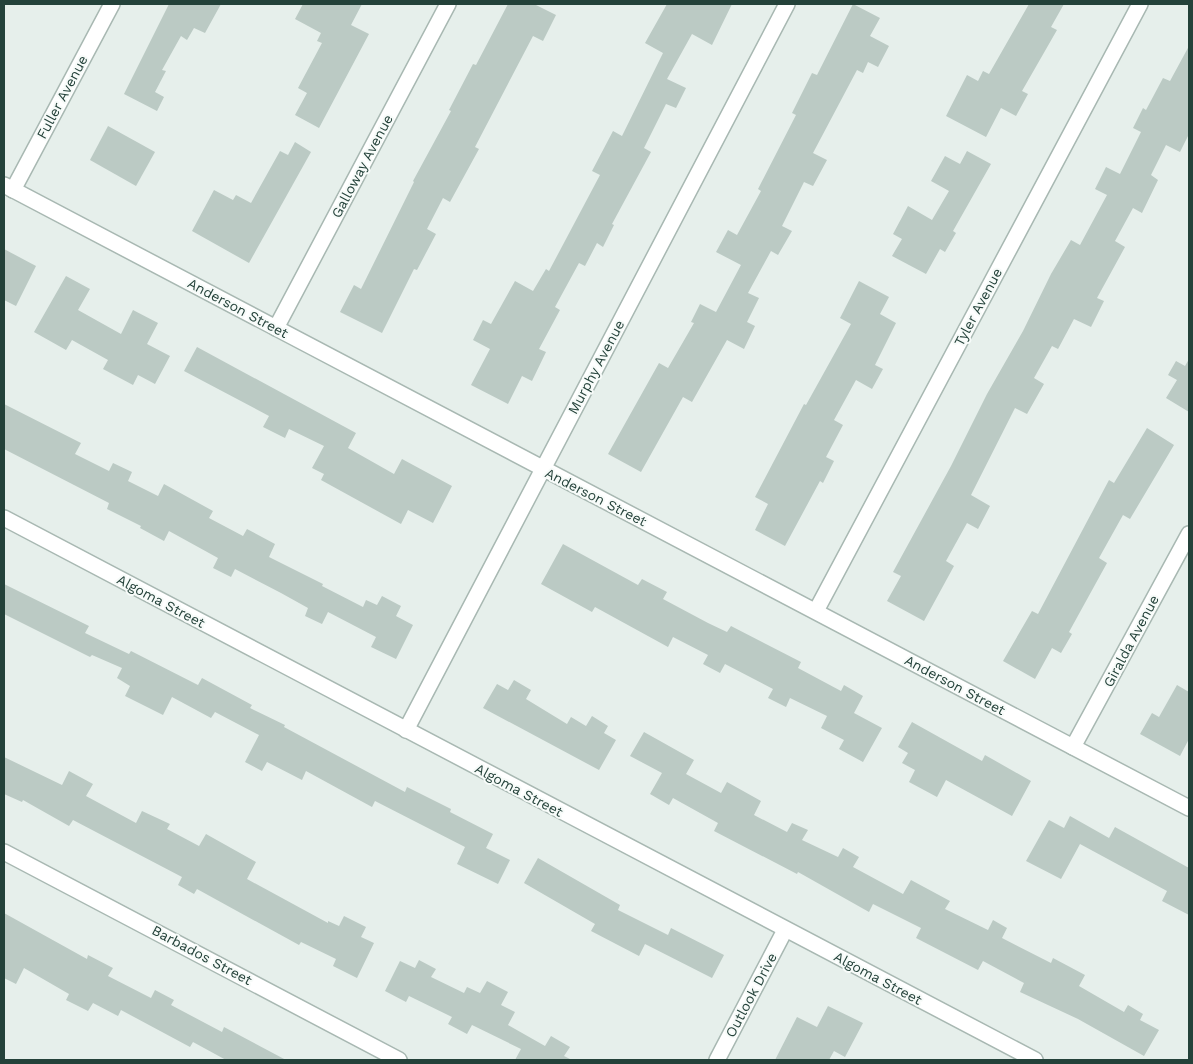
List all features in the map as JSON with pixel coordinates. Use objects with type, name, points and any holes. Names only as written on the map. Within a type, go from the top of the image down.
[{"type":"street","name":"Fuller Avenue","points":[[8,187],[112,4]]},
{"type":"street","name":"Galloway Avenue","points":[[276,328],[448,4]]},
{"type":"street","name":"Murphy Avenue","points":[[406,730],[787,4]]},
{"type":"street","name":"Tyler Avenue","points":[[816,611],[1140,4]]},
{"type":"street","name":"Anderson Street","points":[[8,187],[1189,808]]},
{"type":"street","name":"Algoma Street","points":[[4,518],[1035,1060]]},
{"type":"street","name":"Giralda Avenue","points":[[1073,747],[1189,534]]},
{"type":"street","name":"Barbados Street","points":[[4,852],[399,1060]]},
{"type":"street","name":"Outlook Drive","points":[[717,1060],[785,930]]},
{"type":"building","points":[[169,4],[221,4],[205,33],[194,28],[187,40],[181,36],[162,70],[166,71],[155,92],[164,97],[157,111],[124,94]]},
{"type":"building","points":[[303,4],[362,4],[351,25],[369,34],[319,128],[295,115],[307,93],[298,88],[322,43],[317,41],[321,33],[295,19]]},
{"type":"building","points":[[508,4],[534,4],[556,15],[543,41],[533,36],[475,147],[479,149],[450,202],[443,198],[427,229],[436,234],[417,270],[414,269],[382,333],[340,312],[354,285],[361,289],[413,181],[451,111],[449,110],[473,64],[476,65]]},
{"type":"building","points":[[667,4],[732,4],[712,45],[692,34],[667,79],[686,88],[676,108],[666,104],[644,148],[651,152],[612,224],[614,225],[603,247],[597,243],[585,266],[579,263],[555,307],[560,310],[539,349],[546,352],[532,381],[522,376],[508,404],[471,385],[490,349],[473,340],[483,320],[491,324],[515,281],[533,291],[546,269],[549,271],[600,175],[592,171],[613,131],[622,136],[663,53],[645,43]]},
{"type":"building","points":[[853,4],[880,18],[870,36],[889,46],[878,67],[868,62],[863,73],[857,70],[813,153],[827,160],[813,186],[804,182],[782,226],[792,231],[778,255],[771,251],[748,293],[759,298],[747,322],[755,326],[744,349],[727,340],[692,402],[683,397],[641,472],[608,454],[659,363],[668,368],[694,323],[691,322],[700,304],[716,312],[741,265],[716,252],[728,230],[737,235],[761,191],[758,189],[796,115],[792,113],[812,73],[817,75]]},
{"type":"building","points":[[1029,4],[1064,4],[1051,27],[1057,30],[1022,91],[1028,94],[1016,116],[1001,108],[986,137],[946,116],[967,75],[978,81],[983,71],[989,74]]},
{"type":"building","points":[[1189,46],[1189,134],[1180,152],[1166,145],[1151,175],[1158,180],[1142,213],[1133,208],[1115,241],[1125,247],[1097,298],[1104,301],[1091,327],[1074,319],[1058,349],[1052,346],[1034,378],[1044,384],[1027,414],[1015,408],[971,495],[990,506],[978,529],[967,523],[946,561],[954,566],[924,621],[887,601],[901,576],[893,572],[951,466],[987,394],[1023,331],[1051,274],[1071,240],[1080,245],[1107,195],[1095,189],[1106,167],[1120,174],[1141,132],[1133,128],[1143,108],[1146,110],[1163,78],[1170,81]]},
{"type":"building","points":[[108,126],[155,152],[136,186],[90,160]]},
{"type":"building","points":[[295,142],[311,152],[249,263],[192,231],[214,190],[233,200],[236,195],[251,203],[280,151],[288,155]]},
{"type":"building","points":[[967,151],[991,164],[953,231],[956,233],[945,252],[940,249],[926,274],[892,256],[902,239],[893,234],[908,206],[932,220],[949,191],[931,181],[945,156],[960,164]]},
{"type":"building","points":[[4,249],[36,266],[16,306],[4,300]]},
{"type":"building","points":[[66,276],[90,289],[78,310],[121,334],[133,310],[158,323],[147,344],[170,356],[155,384],[138,375],[133,385],[103,369],[108,360],[72,340],[66,350],[34,332]]},
{"type":"building","points":[[859,281],[889,297],[880,314],[896,323],[875,365],[883,369],[872,389],[856,380],[834,420],[843,425],[826,457],[834,461],[823,483],[820,481],[785,546],[755,530],[768,504],[755,497],[804,404],[806,405],[851,324],[840,318]]},
{"type":"building","points":[[197,347],[356,433],[348,448],[394,474],[402,459],[452,486],[433,523],[408,510],[401,524],[321,480],[324,474],[312,468],[324,446],[289,429],[285,438],[263,427],[269,416],[184,371]]},
{"type":"building","points":[[1189,359],[1189,412],[1166,398],[1177,380],[1168,375],[1176,361],[1185,366]]},
{"type":"building","points":[[4,404],[81,443],[75,454],[109,471],[113,463],[132,472],[128,481],[158,496],[164,484],[213,511],[209,518],[243,536],[247,529],[275,544],[269,557],[323,584],[322,586],[363,607],[366,600],[377,605],[382,596],[401,606],[396,616],[413,625],[396,659],[371,647],[376,637],[328,612],[322,624],[305,616],[308,608],[235,569],[231,577],[213,568],[218,558],[169,531],[164,541],[140,528],[141,526],[107,509],[109,503],[4,449]]},
{"type":"building","points":[[1147,428],[1174,445],[1130,519],[1123,515],[1099,558],[1107,563],[1069,632],[1072,634],[1061,653],[1052,648],[1035,679],[1003,661],[1032,611],[1038,614],[1109,480],[1114,483]]},
{"type":"building","points":[[563,544],[638,585],[642,579],[667,592],[663,599],[708,623],[727,632],[731,626],[801,662],[798,668],[841,691],[844,685],[863,696],[854,713],[882,728],[863,762],[839,749],[844,740],[821,728],[827,716],[790,698],[786,707],[768,698],[773,689],[725,664],[720,673],[703,664],[708,655],[673,637],[668,647],[595,607],[592,612],[541,584]]},
{"type":"building","points":[[4,584],[89,626],[85,633],[129,654],[131,651],[198,685],[202,678],[252,705],[250,708],[285,725],[284,727],[405,792],[407,787],[451,809],[450,812],[493,834],[486,848],[510,860],[498,884],[457,864],[465,847],[375,801],[372,807],[306,771],[302,780],[267,762],[262,771],[245,762],[259,735],[215,712],[211,718],[172,697],[163,715],[125,696],[130,686],[117,678],[122,668],[92,655],[90,657],[4,614]]},
{"type":"building","points":[[514,680],[531,690],[526,699],[567,724],[571,717],[586,726],[592,716],[608,726],[604,733],[616,740],[599,770],[483,708],[497,684],[508,690]]},
{"type":"building","points":[[1177,685],[1189,692],[1189,739],[1180,756],[1140,734],[1152,713],[1159,717]]},
{"type":"building","points":[[912,722],[982,761],[985,755],[1031,781],[1012,816],[946,780],[937,797],[909,782],[915,770],[902,763],[908,753],[898,747]]},
{"type":"building","points":[[644,732],[694,760],[686,774],[721,793],[727,782],[761,801],[754,815],[787,832],[792,823],[808,830],[802,840],[838,857],[843,848],[859,857],[853,867],[903,894],[911,880],[950,901],[945,909],[988,930],[993,920],[1007,928],[1002,938],[1051,963],[1053,958],[1085,975],[1079,986],[1124,1012],[1128,1005],[1143,1014],[1140,1020],[1159,1030],[1144,1056],[1078,1019],[1020,992],[1024,983],[983,961],[978,970],[916,938],[921,928],[873,904],[869,912],[798,872],[797,874],[714,831],[718,823],[673,798],[669,805],[650,794],[662,773],[630,756]]},
{"type":"building","points":[[4,757],[62,785],[69,771],[93,784],[86,796],[136,823],[142,811],[170,824],[167,829],[199,846],[206,834],[256,862],[247,879],[328,923],[328,921],[339,926],[344,916],[366,927],[361,937],[374,943],[357,978],[333,966],[336,959],[301,942],[299,945],[197,889],[194,894],[178,885],[182,877],[73,820],[69,826],[23,800],[22,802],[4,794]]},
{"type":"building","points":[[1070,816],[1109,838],[1115,827],[1189,868],[1189,915],[1162,901],[1167,891],[1080,844],[1061,879],[1026,861],[1049,820],[1064,828]]},
{"type":"building","points":[[538,858],[620,905],[618,910],[668,935],[671,928],[724,955],[712,978],[645,944],[639,956],[591,931],[595,924],[524,883]]},
{"type":"building","points":[[4,913],[87,959],[88,955],[113,968],[108,976],[151,998],[155,990],[174,1000],[171,1005],[222,1032],[224,1027],[286,1060],[226,1060],[193,1042],[190,1047],[121,1010],[118,1016],[93,1003],[88,1011],[66,1000],[69,994],[24,968],[16,984],[4,978]]},
{"type":"building","points":[[419,960],[436,969],[431,977],[464,993],[467,987],[480,993],[487,981],[508,992],[501,1005],[515,1012],[508,1025],[545,1046],[551,1036],[570,1047],[564,1056],[572,1060],[515,1060],[521,1049],[472,1025],[467,1034],[448,1024],[452,1017],[409,996],[406,1002],[385,991],[400,961],[415,968]]},
{"type":"building","points":[[828,1006],[863,1023],[845,1057],[834,1051],[829,1060],[775,1060],[797,1017],[817,1027]]}]
